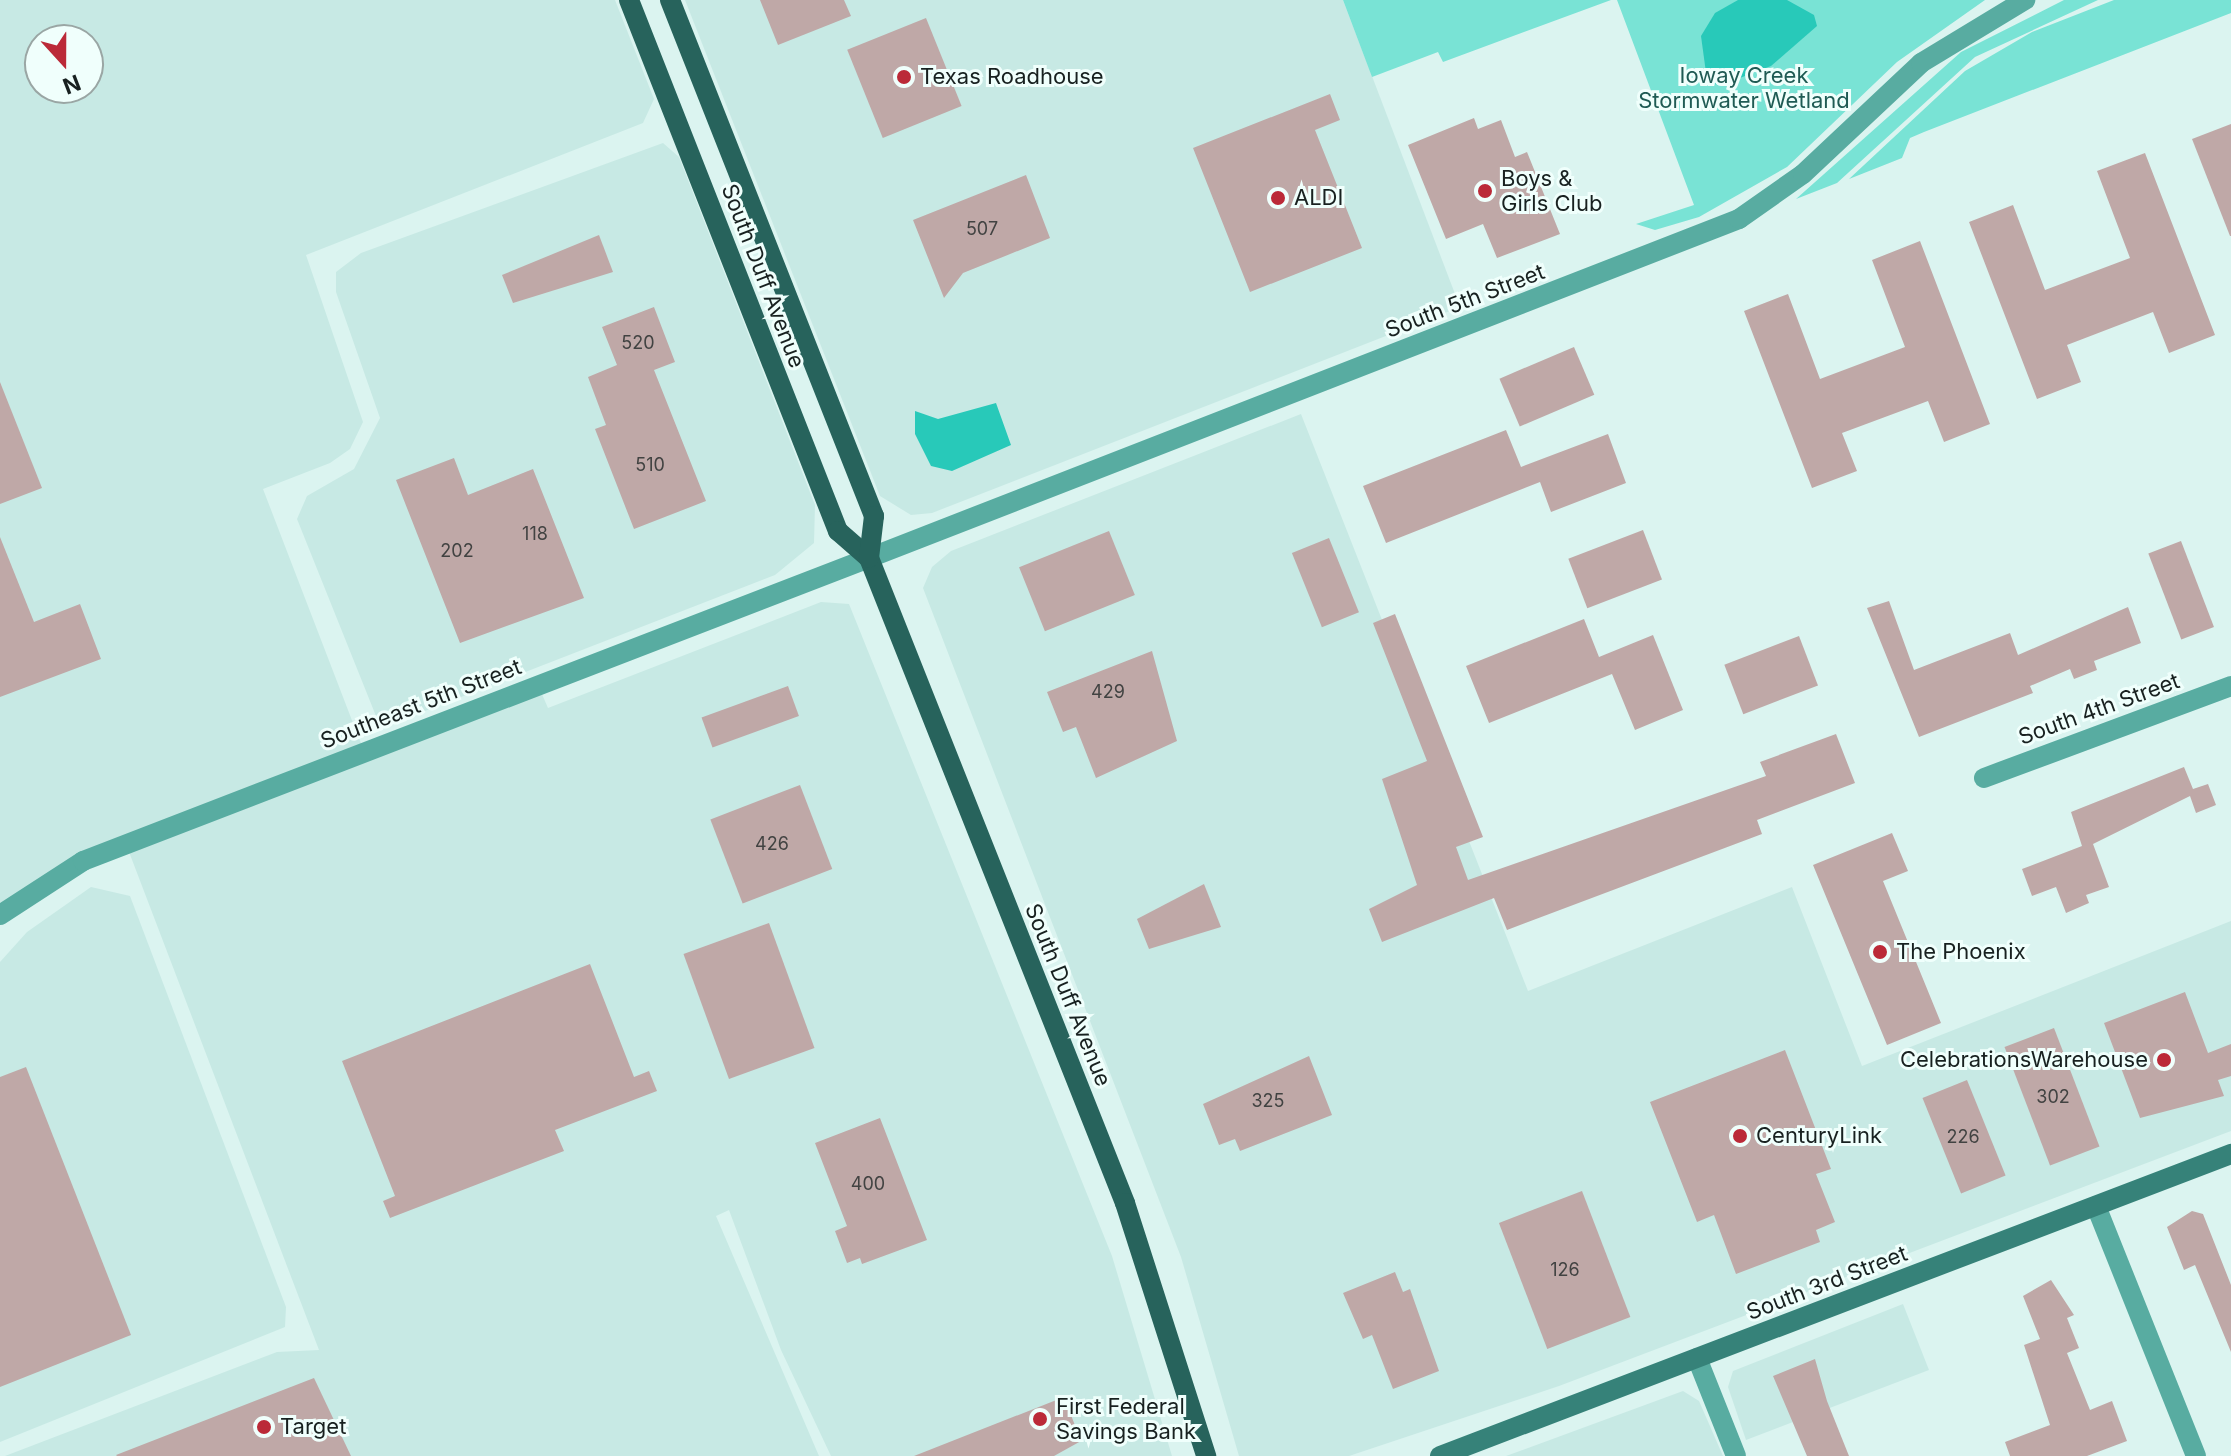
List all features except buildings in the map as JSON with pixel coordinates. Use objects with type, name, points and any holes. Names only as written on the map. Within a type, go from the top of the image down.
[{"type":"main road","name":"South Duff Avenue","points":[[629,0],[838,531],[869,558],[1144,1250],[1206,1456]]},
{"type":"main road","name":"South Duff Avenue","points":[[670,0],[874,516],[869,558]]},
{"type":"main road","name":"South 3rd Street","points":[[1440,1456],[2231,1154]]},
{"type":"street","name":"South 5th Street","points":[[869,558],[1739,219],[1803,174],[1941,48],[2025,0]]},
{"type":"street","name":"Southeast 5th Street","points":[[0,915],[83,861],[869,558]]},
{"type":"street","name":"South 4th Street","points":[[1984,778],[2231,686]]},
{"type":"street","points":[[2096,1206],[2196,1456]]},
{"type":"street","points":[[1697,1358],[1736,1456]]},
{"type":"shaded area","points":[[0,0],[615,0],[654,99],[643,123],[306,255],[363,422],[350,449],[330,463],[263,489],[364,751],[538,685],[548,708],[821,602],[849,604],[1112,1256],[1172,1456],[831,1456],[781,1350],[729,1210],[716,1216],[819,1456],[5,1456],[277,1352],[319,1350],[126,844],[0,915]]},
{"type":"shaded area","points":[[685,0],[1343,0],[1460,307],[932,513],[911,515],[880,496]]},
{"type":"shaded area","points":[[1738,0],[1787,0],[1814,15],[1817,26],[1771,66],[1719,86],[1707,80],[1701,36],[1715,13]]},
{"type":"shaded area","points":[[663,143],[679,157],[815,505],[814,543],[775,575],[399,721],[378,721],[297,519],[307,496],[354,469],[380,418],[336,292],[336,272],[361,253]]},
{"type":"shaded area","points":[[996,403],[1011,445],[952,471],[931,466],[915,434],[915,411],[938,419]]},
{"type":"shaded area","points":[[1301,414],[1528,991],[1792,887],[1862,1066],[2231,921],[2231,1131],[1559,1386],[1349,1456],[1239,1456],[1181,1257],[923,588],[932,567],[951,551]]},
{"type":"shaded area","points":[[91,887],[130,896],[286,1307],[285,1327],[0,1442],[0,962],[27,932]]},
{"type":"shaded area","points":[[1903,1304],[1929,1370],[1746,1440],[1728,1387],[1733,1371]]},
{"type":"shaded area","points":[[1683,1391],[1699,1401],[1723,1456],[1506,1456]]},
{"type":"green space","points":[[1343,0],[1611,0],[1443,62],[1438,52],[1372,77]]},
{"type":"green space","name":"Ioway Creek Stormwater Wetland","points":[[1617,0],[1985,0],[1897,62],[1787,167],[1699,217],[1655,230],[1636,224],[1694,205]]},
{"type":"green space","points":[[2064,0],[2098,0],[1975,57],[1837,183],[1796,199],[1961,52]]},
{"type":"green space","points":[[2114,0],[2231,0],[2231,13],[1910,138],[1902,158],[1849,179],[1965,71],[2032,32]]},
{"type":"place","name":"Texas Roadhouse","points":[[904,77]]},
{"type":"place","name":"Boys & Girls Club","points":[[1485,191]]},
{"type":"place","name":"ALDI","points":[[1278,198]]},
{"type":"place","name":"The Phoenix","points":[[1880,952]]},
{"type":"place","name":"CelebrationsWarehouse","points":[[2164,1060]]},
{"type":"place","name":"CenturyLink","points":[[1740,1136]]},
{"type":"place","name":"First Federal Savings Bank","points":[[1040,1419]]},
{"type":"place","name":"Target","points":[[264,1427]]}]
